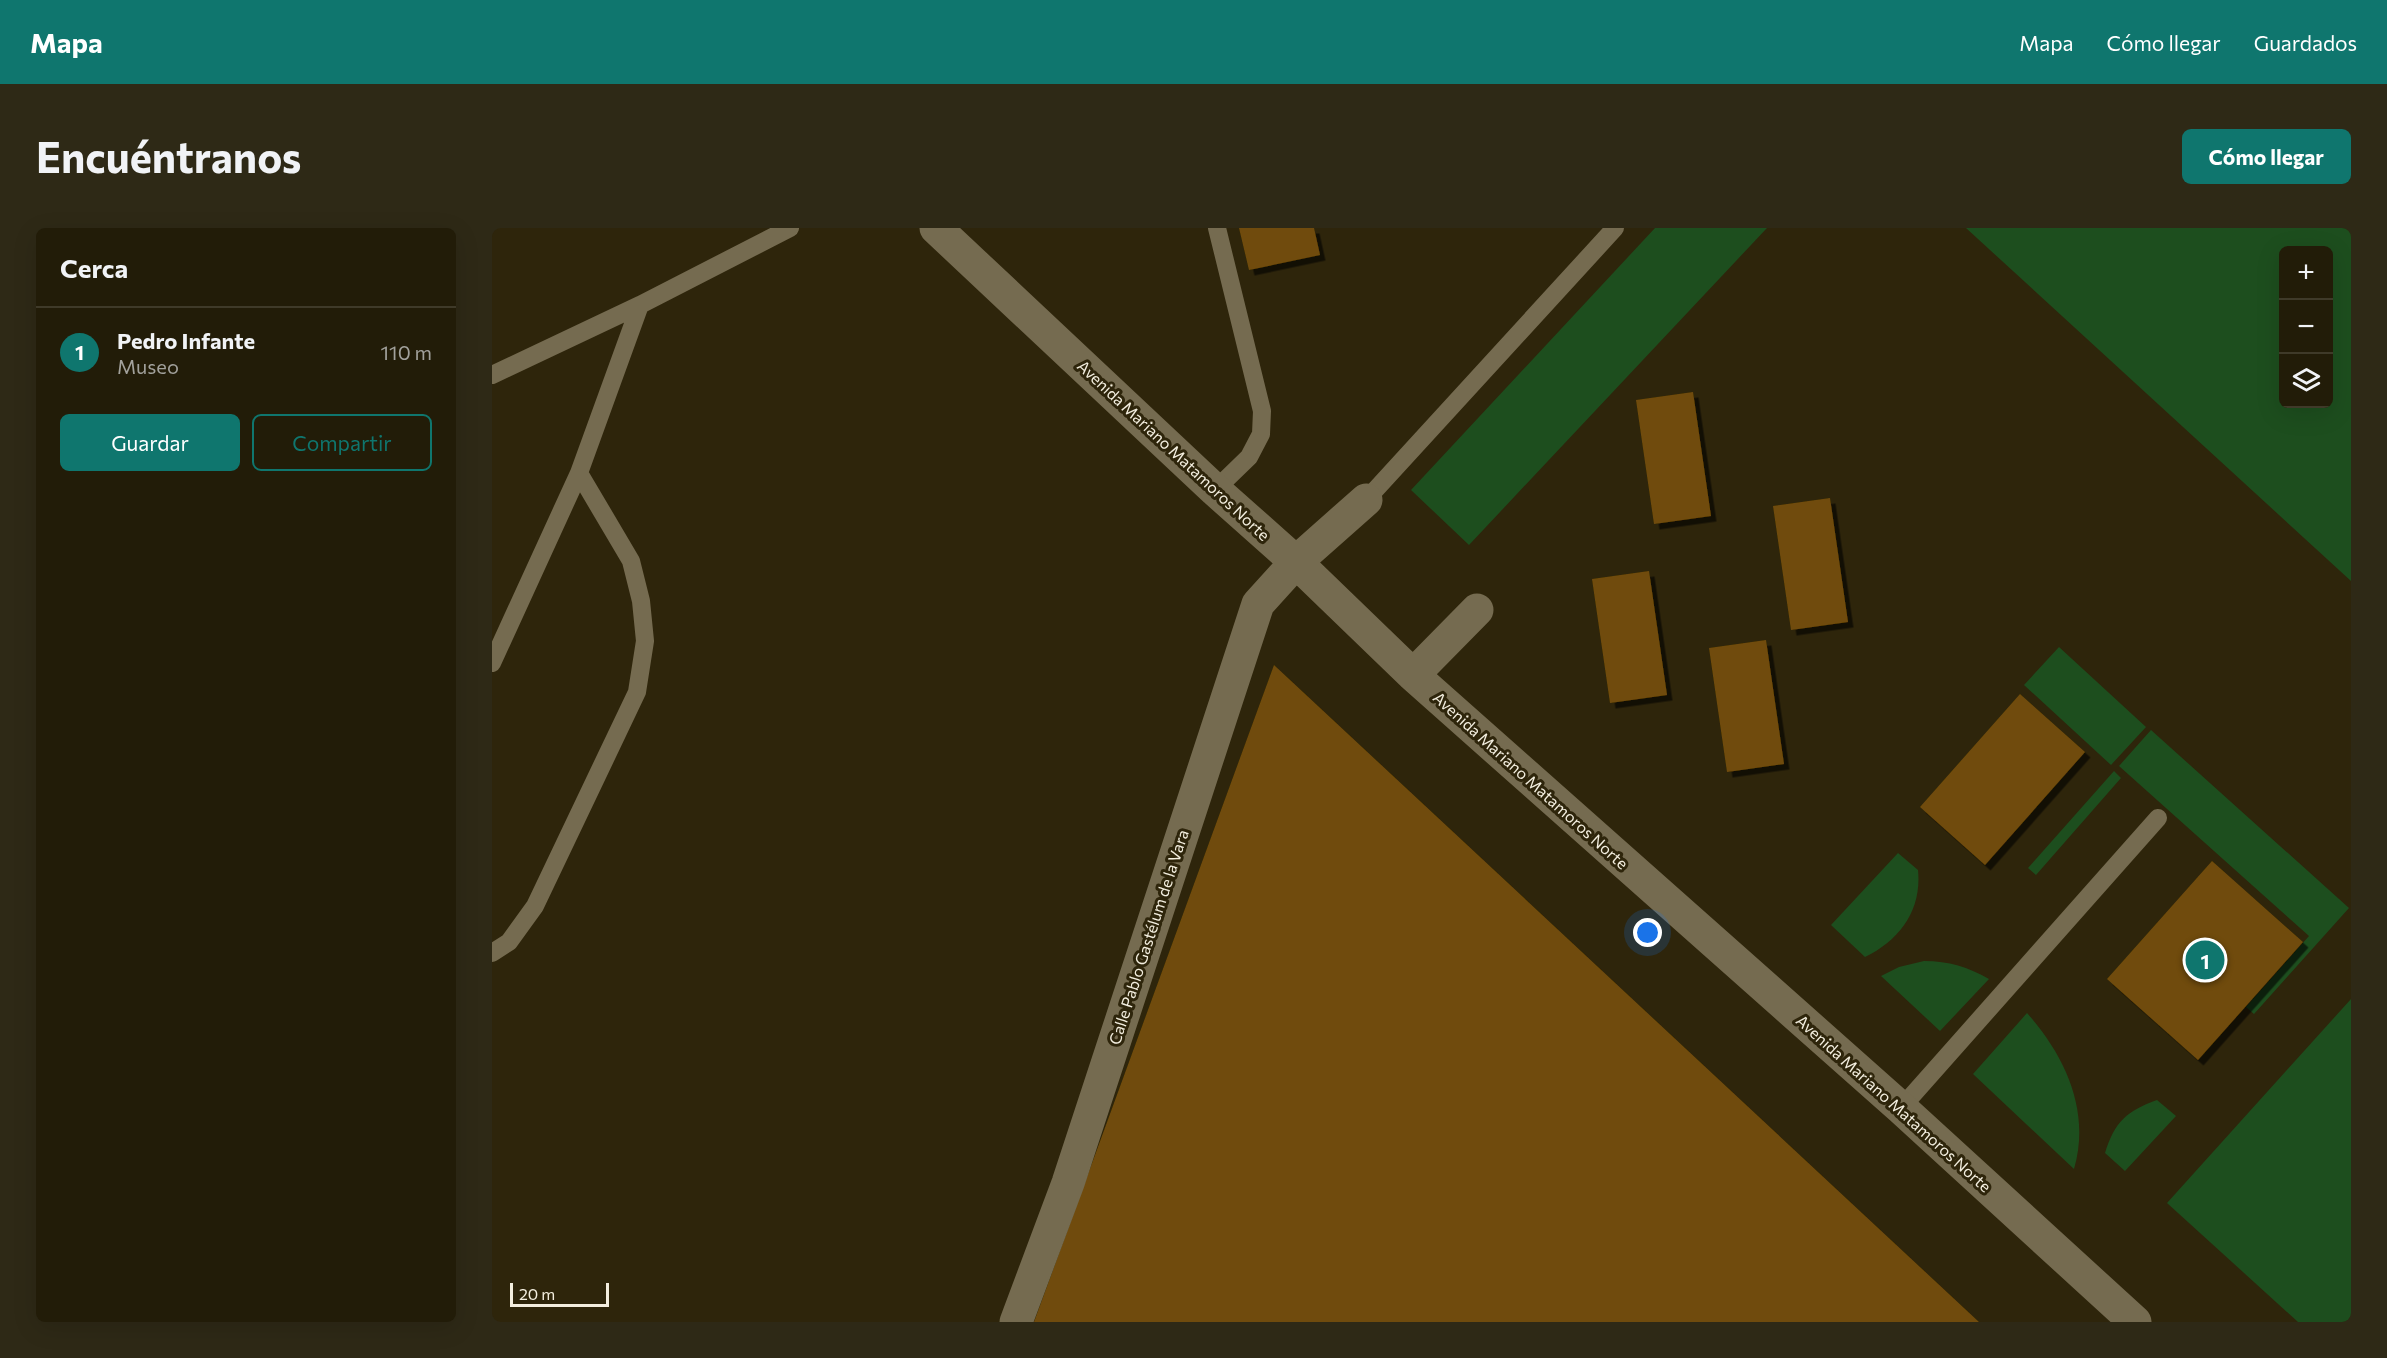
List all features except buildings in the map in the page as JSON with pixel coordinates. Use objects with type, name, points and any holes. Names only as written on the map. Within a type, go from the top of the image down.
[{"type":"street","name":"Avenida Mariano Matamoros Norte","points":[[936,228],[1215,490],[1296,562],[1413,675],[1901,1108],[2135,1322]]},
{"type":"street","name":"Calle Pablo Gastélum de la Vara","points":[[1016,1322],[1068,1183],[1258,604],[1296,562],[1366,500]]},
{"type":"street","points":[[1413,675],[1477,610]]},
{"type":"lane","points":[[492,375],[640,305],[790,228]]},
{"type":"lane","points":[[1215,490],[1249,456],[1261,434],[1262,411],[1217,228]]},
{"type":"lane","points":[[1366,500],[1615,228]]},
{"type":"lane","points":[[492,663],[579,473],[640,305]]},
{"type":"lane","points":[[492,953],[509,942],[535,906],[637,693],[645,641],[642,601],[631,561],[579,473]]},
{"type":"lane","points":[[1901,1108],[2158,818]]},
{"type":"green space","points":[[1655,228],[1767,228],[1469,545],[1411,490]]},
{"type":"green space","points":[[1966,228],[2351,228],[2351,581]]},
{"type":"green space","points":[[2059,647],[2146,727],[2111,765],[2024,685]]},
{"type":"green space","points":[[2151,730],[2349,908],[2254,1014],[2246,1007],[2309,936],[2119,766]]},
{"type":"green space","points":[[2114,771],[2121,778],[2036,875],[2028,868]]},
{"type":"green space","points":[[1898,853],[1918,870],[1918,885],[1912,911],[1898,933],[1889,942],[1865,957],[1831,925]]},
{"type":"green space","points":[[1924,961],[1958,966],[1989,979],[1940,1031],[1881,976],[1899,967]]},
{"type":"green space","points":[[2351,999],[2351,1322],[2298,1322],[2167,1203]]},
{"type":"green space","points":[[2027,1013],[2053,1047],[2071,1085],[2077,1105],[2079,1126],[2074,1169],[1973,1074]]},
{"type":"green space","points":[[2157,1100],[2176,1116],[2125,1171],[2105,1153],[2113,1133],[2130,1113]]},
{"type":"place","name":"Pedro Infante","points":[[2205,960]]}]
